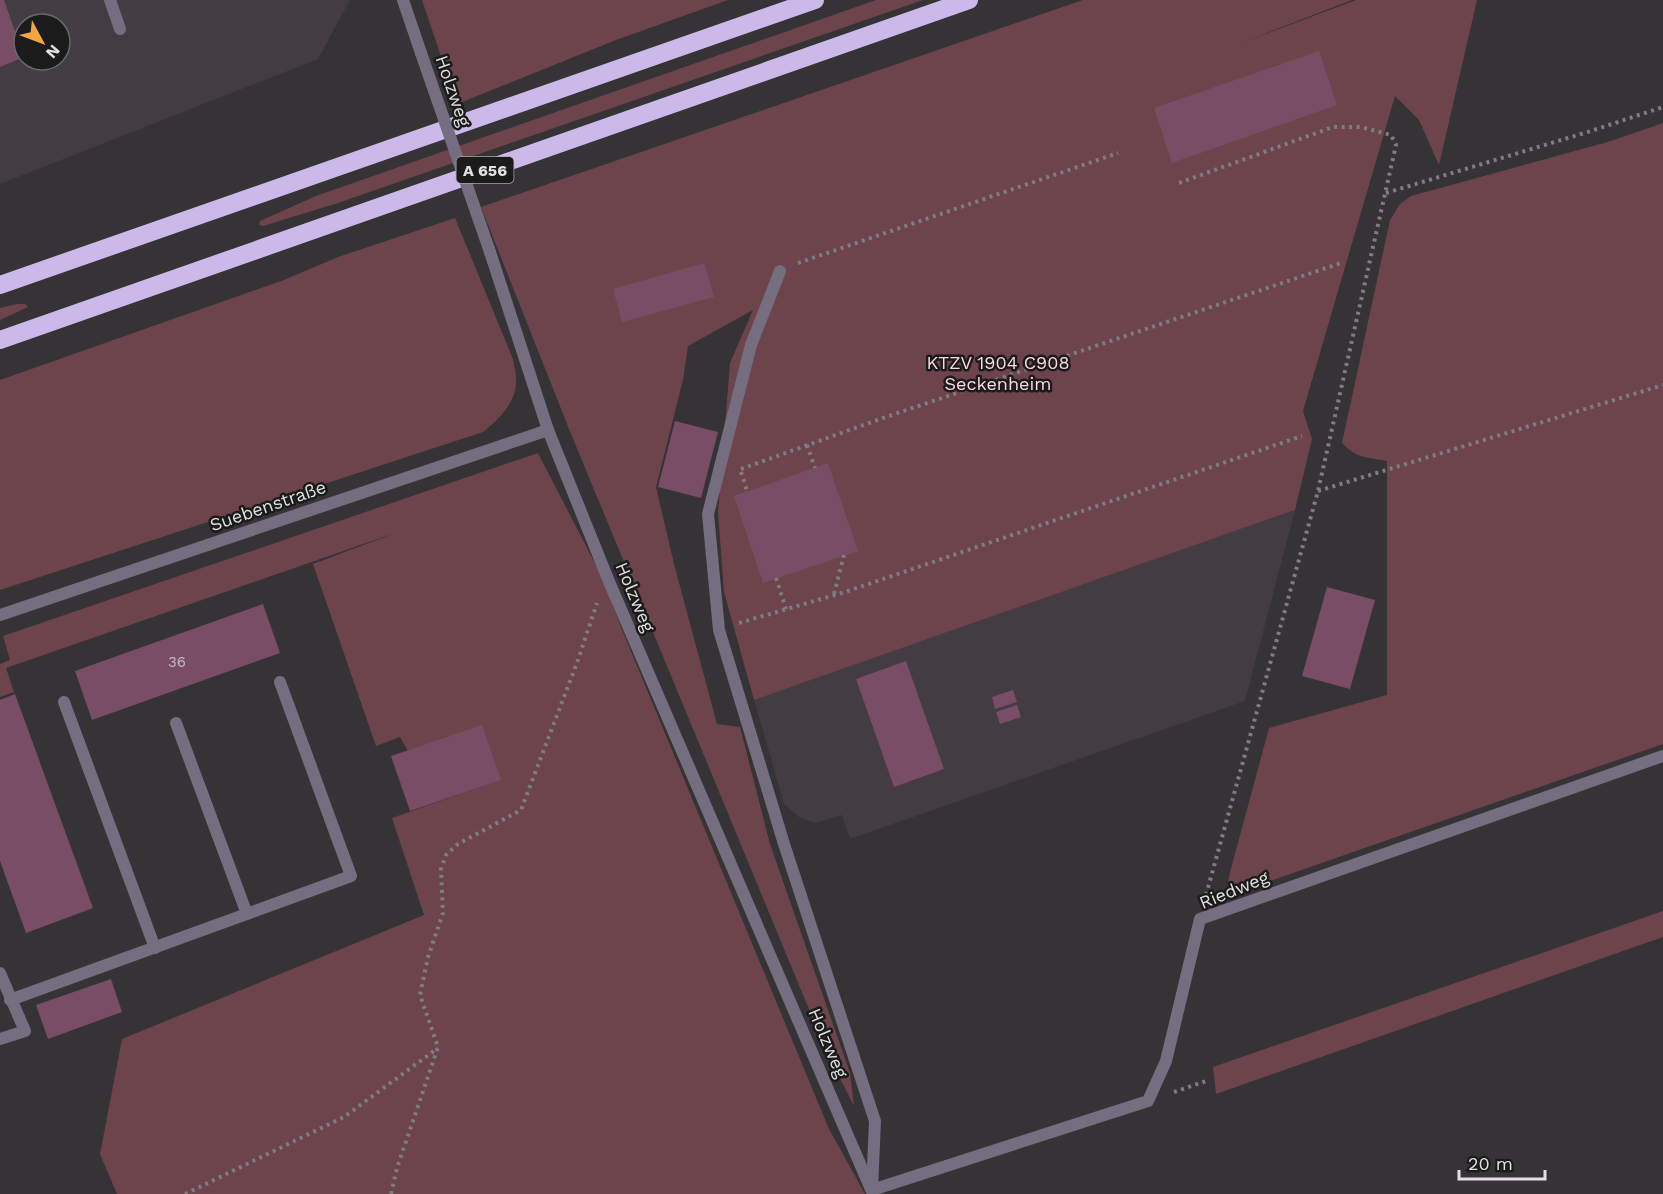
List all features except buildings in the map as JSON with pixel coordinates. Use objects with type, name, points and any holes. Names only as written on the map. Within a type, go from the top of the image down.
[{"type":"highway","points":[[0,285],[815,0]]},
{"type":"highway","name":"A 656","points":[[0,340],[969,0]]},
{"type":"street","points":[[110,0],[120,28]]},
{"type":"street","name":"Holzweg","points":[[403,0],[490,252],[548,430],[610,584],[872,1192]]},
{"type":"street","points":[[780,271],[751,345],[708,514],[719,630],[784,844],[875,1121],[872,1192],[1148,1101]]},
{"type":"street","name":"Suebenstraße","points":[[0,615],[548,430]]},
{"type":"street","points":[[10,1000],[351,876],[280,682]]},
{"type":"street","points":[[64,702],[154,948]]},
{"type":"street","points":[[176,723],[247,914]]},
{"type":"street","name":"Riedweg","points":[[1148,1101],[1166,1061],[1200,919],[1663,756]]},
{"type":"street","points":[[0,973],[25,1031],[0,1039]]},
{"type":"path","points":[[1386,193],[1663,107]]},
{"type":"path","points":[[1179,183],[1334,128],[1361,126],[1391,135],[1396,145],[1318,491],[1200,919]]},
{"type":"path","points":[[812,257],[1118,153]]},
{"type":"path","points":[[719,473],[740,469],[1341,263]]},
{"type":"path","points":[[1318,491],[1663,385]]},
{"type":"path","points":[[719,630],[834,595],[1302,436]]},
{"type":"path","points":[[807,445],[815,468]]},
{"type":"path","points":[[740,469],[747,491]]},
{"type":"path","points":[[834,595],[844,555]]},
{"type":"path","points":[[776,579],[786,609]]},
{"type":"path","points":[[391,1194],[397,1168],[438,1047],[420,995],[428,957],[443,913],[441,869],[447,855],[458,844],[521,810],[578,660],[596,605],[610,584]]},
{"type":"path","points":[[185,1194],[344,1117],[438,1047]]},
{"type":"path","points":[[1148,1101],[1209,1080]]},
{"type":"shaded area","points":[[0,0],[350,0],[318,59],[0,184]]},
{"type":"shaded area","points":[[1295,510],[1245,701],[850,839],[842,815],[815,823],[799,817],[784,804],[754,700]]},
{"type":"green space","points":[[422,0],[728,0],[616,40],[457,104]]},
{"type":"green space","points":[[876,0],[923,0],[338,203],[263,226],[259,225],[260,221],[316,196]]},
{"type":"green space","name":"KTZV 1904 C908 Seckenheim","points":[[1083,0],[1352,0],[1241,43],[1356,0],[1477,0],[1439,165],[1419,120],[1395,96],[1303,411],[1312,439],[1295,510],[754,700],[724,592],[718,513],[730,363],[753,310],[688,346],[683,380],[656,487],[717,724],[740,727],[770,844],[850,1073],[854,1106],[825,1048],[569,429],[481,207]]},
{"type":"green space","points":[[1663,123],[1663,744],[1227,896],[1229,876],[1269,728],[1387,695],[1387,461],[1358,455],[1342,443],[1390,220],[1400,204],[1411,196],[1611,141]]},
{"type":"green space","points":[[455,218],[513,359],[516,374],[513,398],[500,417],[483,432],[0,590],[0,380],[284,280],[338,257]]},
{"type":"green space","points":[[25,304],[28,307],[0,320],[0,308]]},
{"type":"green space","points":[[538,453],[600,573],[829,1129],[865,1194],[117,1194],[100,1154],[122,1039],[424,915],[392,818],[500,780],[408,751],[400,737],[376,746],[313,564],[398,532],[6,668],[14,692],[0,697],[0,664],[10,660],[3,636]]},
{"type":"green space","points":[[1663,911],[1663,937],[1216,1094],[1213,1067]]}]
